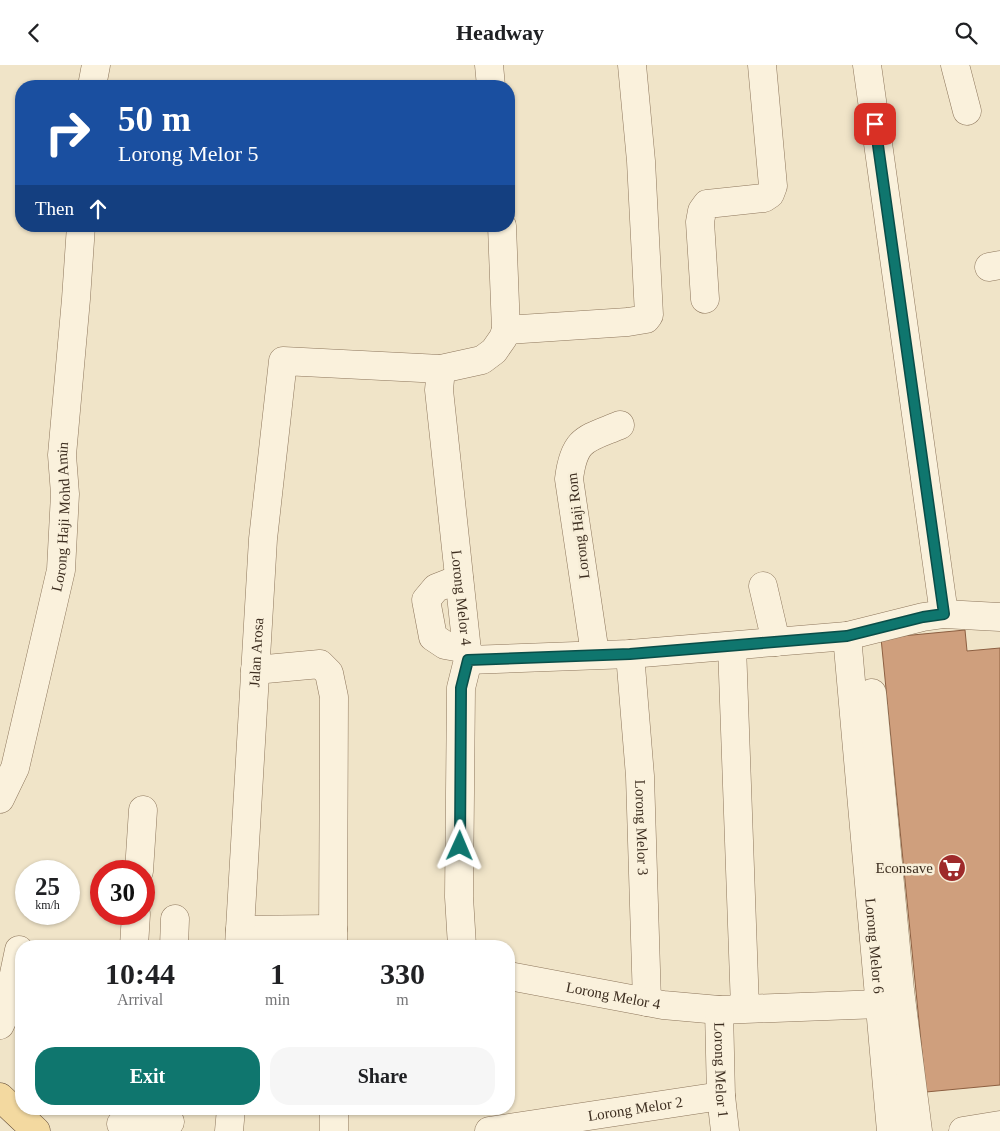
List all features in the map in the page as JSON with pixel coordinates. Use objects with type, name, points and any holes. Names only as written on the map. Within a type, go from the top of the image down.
[{"type":"main road","points":[[0,1097],[15,1111]]},
{"type":"main road","points":[[19,1115],[36,1131]]},
{"type":"street","points":[[93,80],[96,65]]},
{"type":"street","points":[[489,65],[490,80]]},
{"type":"street","points":[[506,330],[628,321],[646,319],[649,315],[641,161],[632,65]]},
{"type":"street","points":[[705,299],[700,222],[702,211],[707,204],[764,198],[770,194],[773,186],[762,65]]},
{"type":"street","points":[[867,65],[944,614]]},
{"type":"street","points":[[956,65],[968,111]]},
{"type":"street","name":"Lorong Haji Mohd Amin","points":[[0,799],[61,570],[65,494],[62,455],[81,232]]},
{"type":"street","points":[[440,369],[482,360],[494,351],[503,338],[506,330],[502,232]]},
{"type":"street","name":"Jalan Arosa","points":[[239,938],[263,539],[283,361],[440,369]]},
{"type":"street","name":"Lorong Melor 4","points":[[440,369],[439,390],[468,654],[461,688],[459,897],[462,940]]},
{"type":"street","name":"Lorong Haji Rom","points":[[594,654],[569,479],[572,460],[578,447],[591,437],[620,425]]},
{"type":"street","points":[[763,586],[776,642]]},
{"type":"street","points":[[468,654],[630,654],[847,636],[923,617],[944,614],[1000,617]]},
{"type":"street","name":"Lorong Melor 6","points":[[732,1009],[886,995],[847,636]]},
{"type":"street","name":"Lorong Melor 1","points":[[725,1131],[721,1096],[732,1009],[732,645]]},
{"type":"street","name":"Lorong Melor 3","points":[[630,654],[640,776],[647,1002]]},
{"type":"street","points":[[239,938],[333,937],[334,697],[329,673],[320,664],[256,670]]},
{"type":"street","points":[[870,673],[886,995],[890,1131]]},
{"type":"street","points":[[140,860],[144,810]]},
{"type":"street","points":[[174,940],[175,919]]},
{"type":"street","points":[[134,940],[135,925]]},
{"type":"street","points":[[0,1025],[6,1012],[15,968]]},
{"type":"street","name":"Lorong Melor 4","points":[[515,977],[647,1002],[732,1009]]},
{"type":"street","points":[[886,995],[918,1131]]},
{"type":"street","name":"Lorong Melor 2","points":[[489,1131],[721,1096]]},
{"type":"street","points":[[229,1131],[230,1115]]},
{"type":"street","points":[[334,1115],[334,1131]]},
{"type":"street","points":[[120,1121],[170,1121]]},
{"type":"street","points":[[963,1131],[1000,1125]]},
{"type":"building","name":"Econsave","points":[[965,630],[967,651],[1000,648],[1000,1085],[926,1092],[881,638]]},
{"type":"place","name":"Econsave","points":[[952,868]]},
{"type":"route","points":[[460,846],[461,688],[468,660],[630,654],[847,636],[923,617],[944,614],[875,124]]}]
